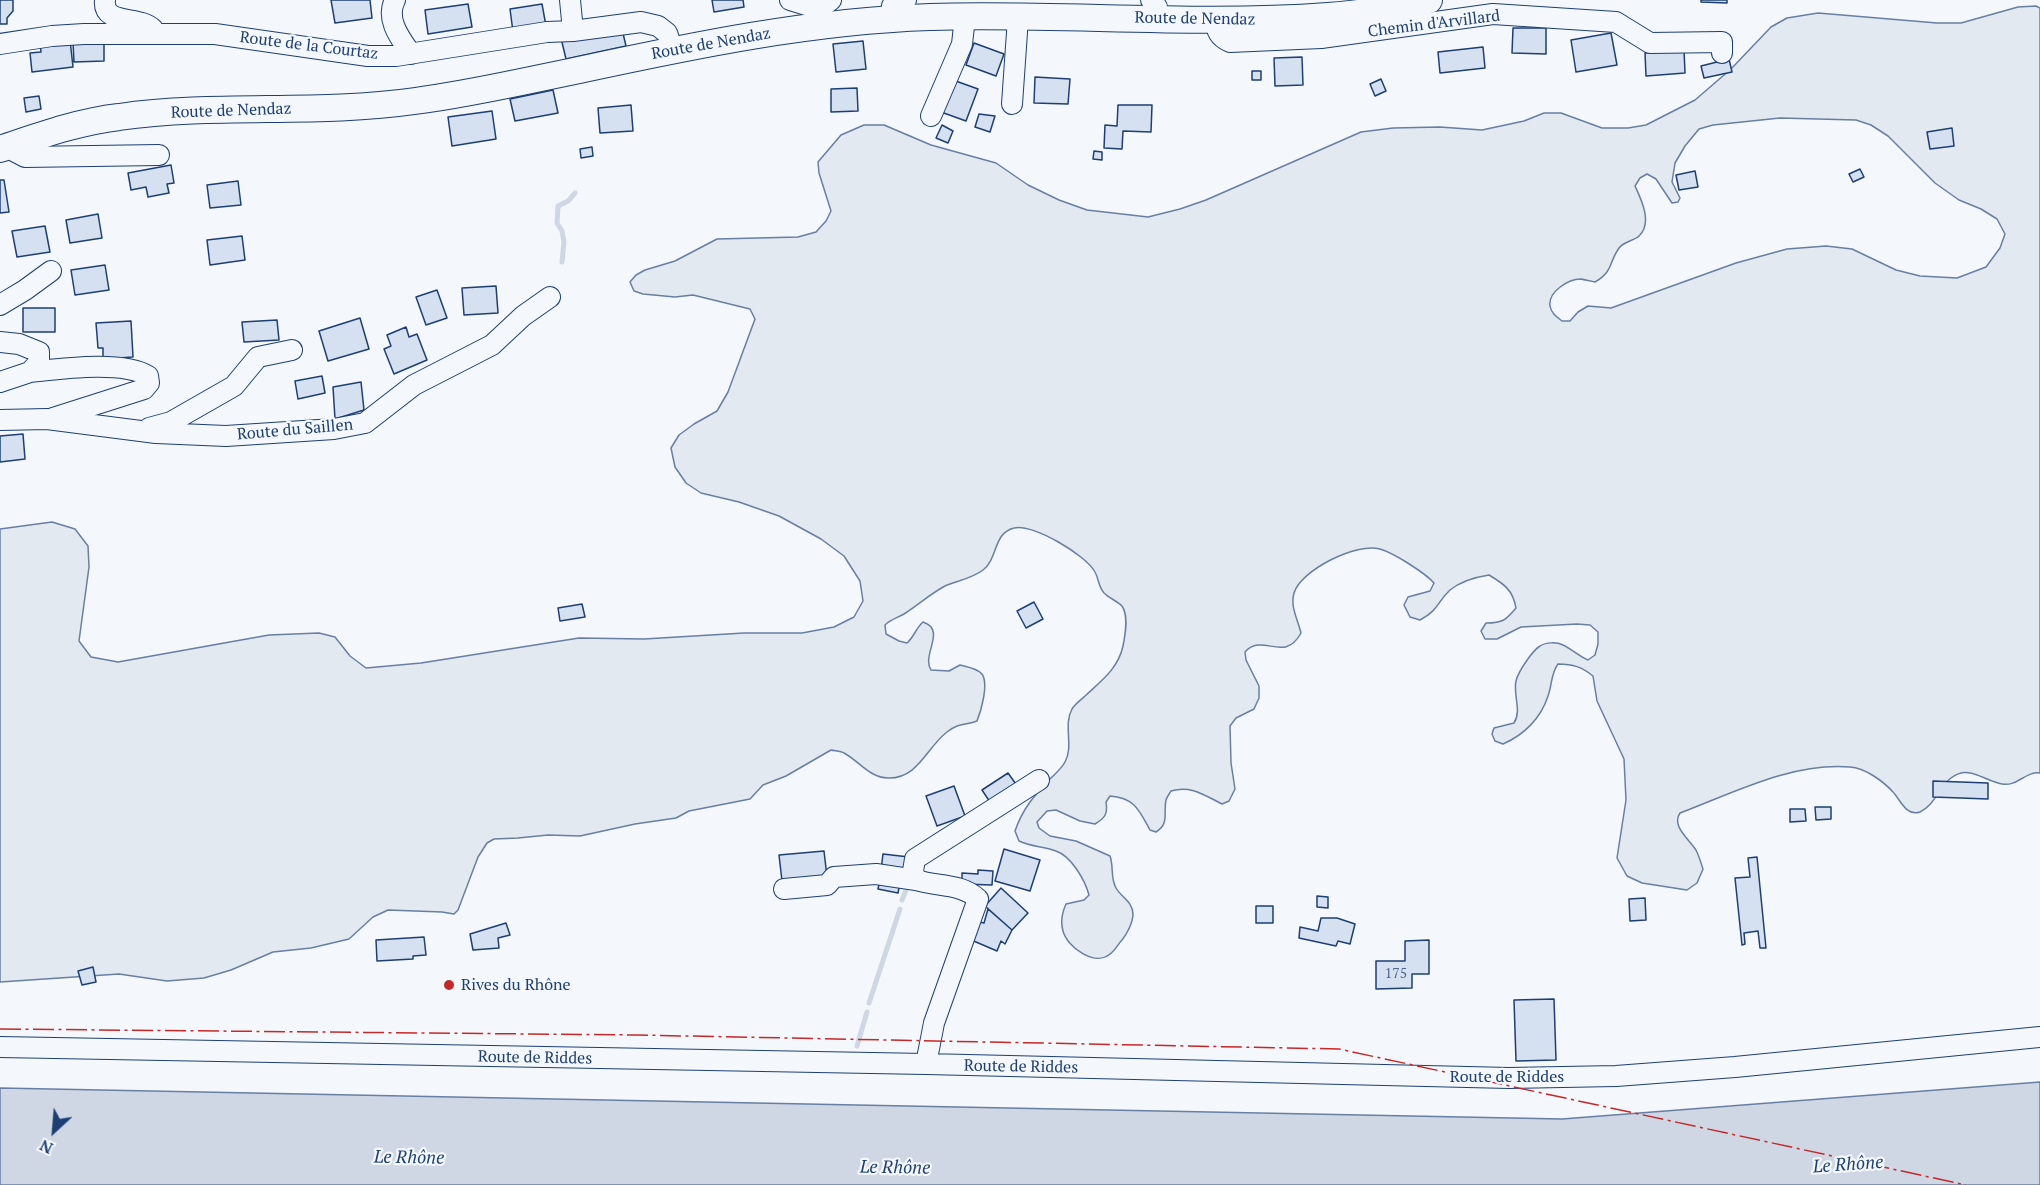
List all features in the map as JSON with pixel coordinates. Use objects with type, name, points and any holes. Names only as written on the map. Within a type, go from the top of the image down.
[{"type":"main road","name":"Route de Nendaz","points":[[3,148],[76,125],[142,114],[343,108],[413,102],[463,94],[673,50],[823,12],[898,9],[965,17],[1018,18],[1154,9],[1216,20],[1331,16],[1429,0]]},
{"type":"street","points":[[105,0],[105,9],[108,13],[148,24],[155,33]]},
{"type":"street","points":[[395,0],[391,15],[398,34],[411,54]]},
{"type":"street","points":[[570,0],[573,31]]},
{"type":"street","points":[[790,0],[823,12]]},
{"type":"street","name":"Chemin d'Arvillard","points":[[1216,20],[1219,35],[1230,42],[1320,38],[1493,14],[1606,21],[1616,22],[1650,43],[1722,42],[1722,53]]},
{"type":"street","points":[[931,116],[962,44],[965,17]]},
{"type":"street","points":[[1012,104],[1018,18]]},
{"type":"street","name":"Route de la Courtaz","points":[[0,44],[51,36],[215,34],[368,56],[411,54],[547,32],[640,22],[658,26],[667,33],[673,50]]},
{"type":"street","points":[[3,148],[26,157],[159,155]]},
{"type":"street","points":[[0,305],[51,271]]},
{"type":"street","name":"Route du Saillen","points":[[0,420],[48,419],[140,431],[226,436],[334,429],[365,423],[414,385],[492,345],[523,316],[550,297]]},
{"type":"street","points":[[0,342],[19,344],[39,352],[39,362],[30,372]]},
{"type":"street","points":[[140,431],[171,422],[234,386],[258,357],[292,350]]},
{"type":"street","points":[[0,382],[30,372],[74,367],[139,370],[148,376],[149,383],[144,389],[48,419]]},
{"type":"street","points":[[916,880],[913,871],[915,859],[1039,780]]},
{"type":"street","points":[[784,889],[827,885],[834,878],[876,874],[933,885],[955,886],[973,894],[978,899],[934,1023],[926,1064]]},
{"type":"street","name":"Route de Riddes","points":[[0,1047],[1486,1077],[1604,1076],[1735,1068],[2040,1037]]},
{"type":"shaded area","points":[[2036,6],[2040,8],[2040,773],[2030,774],[2007,784],[1970,773],[1958,774],[1947,782],[1925,809],[1915,813],[1907,810],[1893,792],[1879,780],[1868,772],[1856,768],[1828,767],[1785,774],[1742,788],[1680,813],[1679,828],[1696,850],[1703,869],[1697,883],[1687,890],[1642,883],[1627,876],[1617,858],[1626,800],[1624,759],[1597,701],[1593,676],[1577,667],[1558,664],[1545,704],[1531,725],[1518,736],[1503,744],[1495,741],[1492,734],[1494,728],[1514,723],[1517,713],[1517,677],[1529,657],[1540,646],[1558,643],[1588,660],[1595,655],[1598,632],[1590,625],[1577,624],[1521,627],[1497,639],[1485,639],[1481,631],[1486,623],[1504,620],[1516,608],[1507,588],[1489,575],[1454,587],[1431,613],[1420,620],[1410,617],[1404,605],[1408,597],[1430,591],[1434,583],[1409,564],[1386,551],[1370,548],[1358,550],[1318,567],[1299,584],[1294,593],[1293,603],[1301,633],[1294,642],[1281,647],[1259,645],[1245,652],[1246,660],[1259,686],[1259,698],[1254,709],[1236,718],[1230,726],[1231,763],[1235,789],[1229,801],[1222,804],[1191,790],[1171,791],[1166,800],[1165,821],[1156,832],[1150,830],[1131,802],[1110,796],[1106,802],[1105,815],[1095,824],[1080,821],[1056,810],[1047,811],[1037,822],[1039,828],[1050,836],[1076,841],[1110,856],[1114,884],[1131,906],[1133,914],[1131,924],[1126,935],[1112,953],[1104,957],[1090,957],[1070,943],[1062,924],[1066,904],[1084,900],[1089,895],[1081,876],[1062,854],[1019,841],[1015,831],[1030,803],[1060,769],[1068,756],[1068,722],[1072,709],[1108,674],[1121,654],[1126,626],[1125,615],[1122,606],[1104,593],[1095,572],[1081,557],[1045,535],[1033,530],[1014,528],[1002,535],[991,560],[983,570],[934,592],[885,625],[886,634],[907,643],[923,622],[930,626],[933,631],[929,657],[931,670],[949,671],[960,665],[972,668],[982,674],[985,684],[977,721],[951,729],[940,738],[915,768],[907,773],[898,777],[882,777],[870,772],[844,753],[831,750],[786,776],[763,785],[750,799],[689,811],[676,818],[580,836],[548,835],[494,839],[487,843],[478,857],[458,910],[454,914],[388,910],[373,917],[349,939],[311,948],[273,952],[231,970],[204,978],[167,981],[119,974],[0,982],[0,529],[52,522],[75,529],[88,546],[89,567],[79,641],[91,657],[118,662],[269,635],[319,633],[335,637],[350,656],[366,668],[421,663],[579,638],[644,639],[744,633],[802,633],[834,627],[854,617],[863,601],[860,581],[844,556],[821,539],[779,516],[739,502],[701,493],[686,483],[675,467],[671,448],[679,435],[717,411],[728,392],[755,319],[750,309],[693,295],[675,297],[643,294],[634,291],[630,282],[645,270],[675,261],[717,239],[798,237],[816,232],[831,211],[819,173],[818,162],[841,135],[864,125],[884,125],[931,145],[996,163],[1028,185],[1087,210],[1148,217],[1206,200],[1361,132],[1393,128],[1440,127],[1482,130],[1524,121],[1544,113],[1561,113],[1602,128],[1646,125],[1695,100],[1731,69],[1771,27],[1787,18],[1818,13],[1961,23],[2018,7]],"holes":[[[1780,118],[1856,120],[1871,125],[1888,136],[1935,183],[1959,200],[1997,219],[2005,234],[2000,248],[1986,267],[1957,278],[1920,276],[1896,270],[1852,249],[1826,246],[1787,249],[1736,263],[1611,308],[1588,306],[1570,321],[1562,321],[1554,315],[1550,301],[1560,287],[1576,280],[1595,282],[1601,278],[1608,271],[1619,248],[1637,238],[1643,231],[1645,211],[1635,186],[1640,178],[1647,174],[1656,179],[1672,203],[1678,202],[1680,198],[1672,182],[1675,163],[1699,129],[1713,125]]]},
{"type":"water","name":"Le Rhône","points":[[2040,1082],[2040,1185],[0,1185],[0,1088],[1562,1119]]},
{"type":"building","points":[[0,0],[13,0],[13,11],[7,18],[7,24],[0,24]]},
{"type":"building","points":[[331,0],[370,0],[372,18],[335,23]]},
{"type":"building","points":[[712,0],[743,0],[744,7],[714,12]]},
{"type":"building","points":[[1701,0],[1727,0],[1727,3],[1701,2]]},
{"type":"building","points":[[468,4],[472,27],[428,34],[425,10]]},
{"type":"building","points":[[542,4],[546,26],[513,32],[510,9]]},
{"type":"building","points":[[1513,28],[1546,28],[1546,54],[1512,53]]},
{"type":"building","points":[[622,29],[626,46],[566,59],[561,38]]},
{"type":"building","points":[[1611,33],[1617,65],[1576,72],[1571,40]]},
{"type":"building","points":[[70,40],[73,67],[32,72],[30,53],[41,52],[40,44]]},
{"type":"building","points":[[104,41],[104,61],[74,62],[73,42]]},
{"type":"building","points":[[863,41],[866,69],[836,72],[833,44]]},
{"type":"building","points":[[974,43],[1004,54],[996,76],[966,65]]},
{"type":"building","points":[[1483,47],[1485,68],[1440,73],[1438,52]]},
{"type":"building","points":[[1684,50],[1685,73],[1646,76],[1645,53]]},
{"type":"building","points":[[1302,57],[1303,85],[1275,86],[1274,58]]},
{"type":"building","points":[[1729,59],[1732,72],[1704,78],[1701,66]]},
{"type":"building","points":[[1252,71],[1261,71],[1261,80],[1252,80]]},
{"type":"building","points":[[1035,77],[1070,79],[1068,104],[1034,103]]},
{"type":"building","points":[[1381,79],[1386,91],[1375,96],[1370,84]]},
{"type":"building","points":[[953,80],[978,89],[966,121],[941,112]]},
{"type":"building","points":[[857,88],[858,111],[831,112],[831,89]]},
{"type":"building","points":[[553,90],[558,113],[515,121],[510,99]]},
{"type":"building","points":[[39,96],[41,109],[26,112],[24,98]]},
{"type":"building","points":[[631,105],[633,131],[600,133],[598,108]]},
{"type":"building","points":[[1118,105],[1152,105],[1151,132],[1123,131],[1122,149],[1104,148],[1105,125],[1117,126]]},
{"type":"building","points":[[492,111],[496,139],[452,146],[448,117]]},
{"type":"building","points":[[979,114],[995,116],[990,132],[975,127]]},
{"type":"building","points":[[942,125],[953,131],[948,143],[936,138]]},
{"type":"building","points":[[1952,128],[1954,146],[1930,149],[1927,132]]},
{"type":"building","points":[[592,147],[593,156],[581,158],[580,149]]},
{"type":"building","points":[[1094,151],[1102,152],[1102,160],[1093,159]]},
{"type":"building","points":[[171,165],[174,183],[167,184],[169,193],[148,197],[146,187],[131,190],[128,173]]},
{"type":"building","points":[[1860,169],[1864,177],[1853,182],[1849,174]]},
{"type":"building","points":[[1695,171],[1698,187],[1679,190],[1676,175]]},
{"type":"building","points":[[0,180],[4,180],[9,212],[0,213]]},
{"type":"building","points":[[238,181],[241,205],[210,208],[207,185]]},
{"type":"building","points":[[98,214],[102,238],[70,243],[66,220]]},
{"type":"building","points":[[45,226],[50,252],[17,257],[12,231]]},
{"type":"building","points":[[242,236],[245,260],[210,265],[207,240]]},
{"type":"building","points":[[105,265],[109,290],[75,295],[71,270]]},
{"type":"building","points":[[496,286],[498,313],[464,315],[462,288]]},
{"type":"building","points":[[437,290],[447,318],[426,325],[416,297]]},
{"type":"building","points":[[23,308],[55,308],[55,332],[23,332]]},
{"type":"building","points":[[360,318],[369,349],[328,361],[319,331]]},
{"type":"building","points":[[277,320],[279,340],[244,342],[242,322]]},
{"type":"building","points":[[131,321],[133,357],[103,359],[103,348],[98,348],[96,323]]},
{"type":"building","points":[[406,327],[409,337],[417,334],[427,360],[394,374],[384,349],[391,346],[387,335]]},
{"type":"building","points":[[322,376],[325,393],[298,399],[295,381]]},
{"type":"building","points":[[361,382],[364,410],[335,419],[333,387]]},
{"type":"building","points":[[23,434],[25,459],[0,462],[0,436]]},
{"type":"building","points":[[1034,602],[1043,619],[1026,628],[1017,611]]},
{"type":"building","points":[[582,604],[585,617],[560,621],[558,608]]},
{"type":"building","points":[[1008,773],[1018,787],[992,805],[982,790]]},
{"type":"building","points":[[1933,781],[1988,783],[1988,799],[1933,797]]},
{"type":"building","points":[[954,786],[965,816],[937,826],[926,796]]},
{"type":"building","points":[[1815,807],[1831,807],[1831,819],[1816,820]]},
{"type":"building","points":[[1790,809],[1805,809],[1806,821],[1790,822]]},
{"type":"building","points":[[1004,849],[1040,860],[1030,891],[995,881]]},
{"type":"building","points":[[824,851],[827,877],[782,881],[779,855]]},
{"type":"building","points":[[883,854],[909,857],[907,872],[881,870]]},
{"type":"building","points":[[1757,857],[1766,948],[1760,948],[1758,931],[1744,933],[1745,944],[1742,945],[1735,878],[1750,877],[1748,858]]},
{"type":"building","points":[[978,870],[993,871],[992,885],[962,884],[962,873],[978,874]]},
{"type":"building","points":[[880,879],[900,883],[898,893],[878,889]]},
{"type":"building","points":[[1001,888],[1028,913],[1012,930],[985,906]]},
{"type":"building","points":[[1317,896],[1328,897],[1328,908],[1317,907]]},
{"type":"building","points":[[1645,898],[1646,920],[1630,921],[1629,899]]},
{"type":"building","points":[[1256,906],[1273,906],[1273,923],[1256,923]]},
{"type":"building","points":[[988,909],[1012,930],[1005,944],[1001,941],[997,951],[969,939],[975,921],[984,923]]},
{"type":"building","points":[[1321,918],[1337,918],[1355,924],[1350,944],[1338,941],[1336,946],[1299,938],[1300,927],[1318,931]]},
{"type":"building","points":[[506,923],[510,935],[498,938],[499,948],[473,950],[470,934]]},
{"type":"building","points":[[424,937],[426,955],[413,956],[413,959],[377,961],[376,940]]},
{"type":"building","points":[[1429,940],[1429,974],[1412,974],[1412,988],[1376,989],[1376,961],[1405,961],[1405,941]]},
{"type":"building","points":[[93,967],[96,982],[82,985],[78,971]]},
{"type":"building","points":[[1554,999],[1556,1060],[1516,1061],[1514,1000]]},
{"type":"waterway","points":[[562,262],[564,242],[562,231],[557,223],[558,206],[568,201],[575,193]]},
{"type":"waterway","points":[[902,900],[908,885]]},
{"type":"waterway","points":[[869,1003],[900,909]]},
{"type":"waterway","points":[[857,1046],[867,1012]]},
{"type":"power","points":[[0,1029],[637,1035],[1339,1049],[1966,1185]]},
{"type":"place","name":"Rives du Rhône","points":[[449,985]]}]
